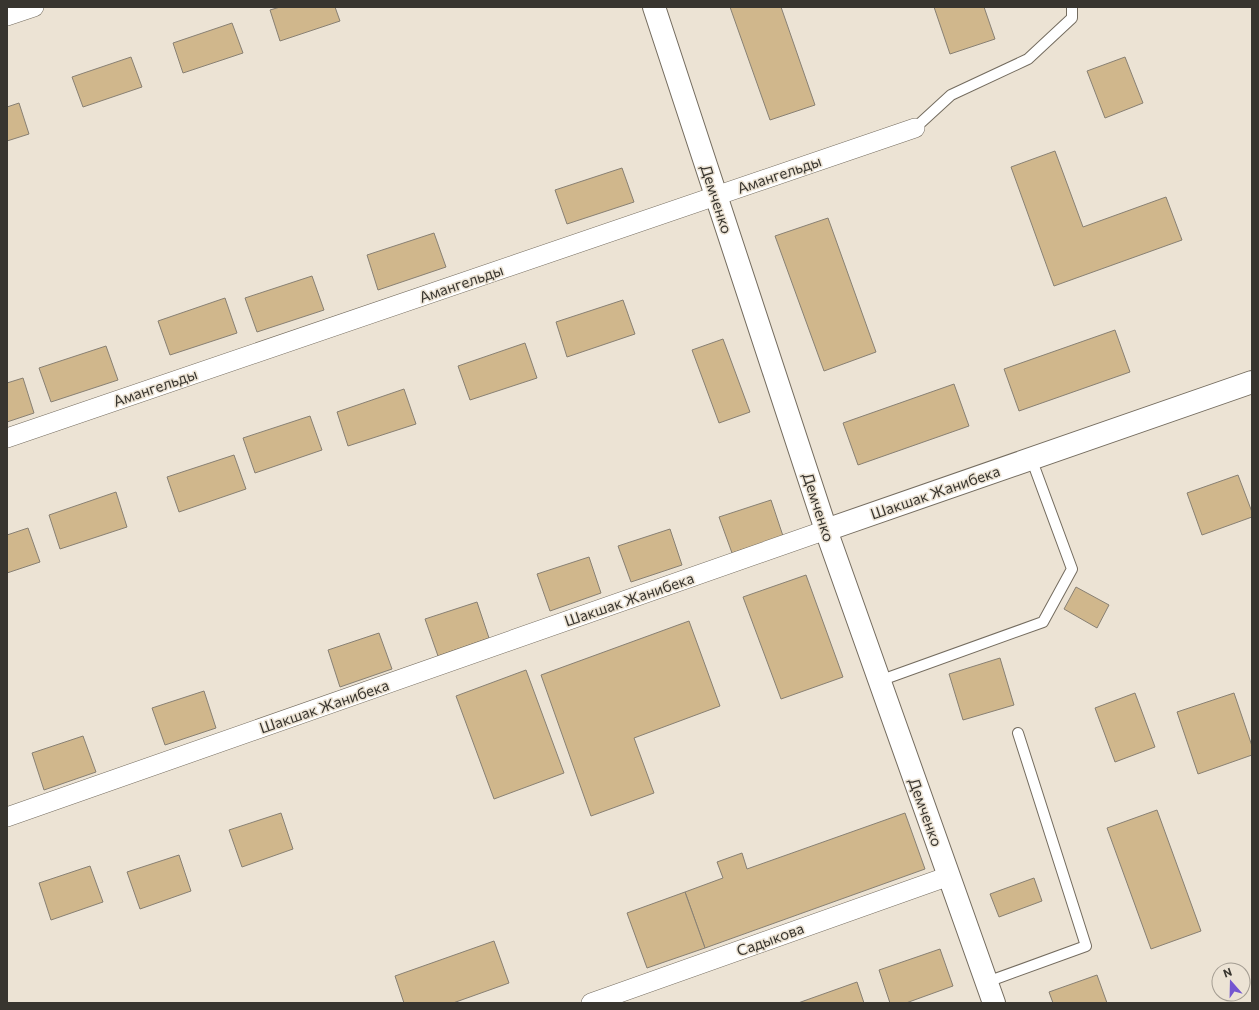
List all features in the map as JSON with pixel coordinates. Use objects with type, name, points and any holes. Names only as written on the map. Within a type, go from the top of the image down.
[{"type":"street","points":[[7,16],[34,7]]},
{"type":"street","name":"Демченко","points":[[654,7],[826,530],[994,1003]]},
{"type":"street","name":"Амангельды","points":[[7,438],[915,128]]},
{"type":"street","name":"Шакшак Жанибека","points":[[7,817],[1252,382]]},
{"type":"street","name":"Садыкова","points":[[591,1003],[949,876]]},
{"type":"lane","points":[[915,128],[951,95],[1028,59],[1072,18],[1072,7]]},
{"type":"lane","points":[[879,680],[1043,622],[1072,569],[1031,458]]},
{"type":"lane","points":[[987,982],[1086,946],[1018,733]]},
{"type":"building","points":[[280,7],[335,7],[340,21],[280,41],[270,10]]},
{"type":"building","points":[[730,7],[781,7],[815,105],[770,120]]},
{"type":"building","points":[[934,7],[984,7],[995,39],[950,54]]},
{"type":"building","points":[[232,23],[243,53],[183,73],[173,43]]},
{"type":"building","points":[[131,57],[142,87],[83,107],[72,77]]},
{"type":"building","points":[[1125,57],[1143,103],[1105,118],[1087,71]]},
{"type":"building","points":[[19,103],[29,134],[7,141],[7,107]]},
{"type":"building","points":[[1055,151],[1083,227],[1166,197],[1182,240],[1054,286],[1011,167]]},
{"type":"building","points":[[622,168],[634,202],[567,224],[555,190]]},
{"type":"building","points":[[828,218],[876,352],[824,371],[775,236]]},
{"type":"building","points":[[434,233],[446,267],[378,290],[367,255]]},
{"type":"building","points":[[312,276],[324,310],[257,332],[245,298]]},
{"type":"building","points":[[225,298],[237,333],[170,355],[158,321]]},
{"type":"building","points":[[623,300],[635,334],[567,357],[556,322]]},
{"type":"building","points":[[1115,330],[1130,372],[1019,411],[1004,369]]},
{"type":"building","points":[[723,339],[750,412],[719,423],[692,350]]},
{"type":"building","points":[[525,343],[537,378],[470,400],[458,366]]},
{"type":"building","points":[[106,346],[118,380],[51,402],[39,368]]},
{"type":"building","points":[[23,378],[34,413],[7,422],[7,383]]},
{"type":"building","points":[[954,384],[969,426],[858,465],[843,423]]},
{"type":"building","points":[[404,389],[416,424],[348,446],[337,412]]},
{"type":"building","points":[[310,416],[322,450],[255,473],[243,438]]},
{"type":"building","points":[[234,455],[246,489],[179,512],[167,477]]},
{"type":"building","points":[[1238,475],[1252,512],[1252,517],[1202,535],[1187,493]]},
{"type":"building","points":[[116,492],[127,527],[60,549],[49,515]]},
{"type":"building","points":[[771,500],[783,536],[732,553],[719,517]]},
{"type":"building","points":[[28,528],[40,562],[7,573],[7,535]]},
{"type":"building","points":[[670,529],[682,565],[631,582],[618,546]]},
{"type":"building","points":[[589,557],[601,593],[550,611],[537,574]]},
{"type":"building","points":[[806,575],[843,677],[781,699],[743,597]]},
{"type":"building","points":[[1076,587],[1109,605],[1097,628],[1064,609]]},
{"type":"building","points":[[477,602],[489,638],[438,656],[425,619]]},
{"type":"building","points":[[689,621],[720,706],[634,738],[654,793],[591,816],[541,675]]},
{"type":"building","points":[[379,633],[392,669],[340,687],[328,650]]},
{"type":"building","points":[[1000,658],[1014,705],[963,720],[949,674]]},
{"type":"building","points":[[526,670],[564,773],[494,799],[456,696]]},
{"type":"building","points":[[204,691],[216,728],[165,745],[152,708]]},
{"type":"building","points":[[1135,693],[1155,747],[1115,762],[1095,708]]},
{"type":"building","points":[[1234,693],[1252,746],[1252,755],[1198,774],[1177,712]]},
{"type":"building","points":[[83,736],[96,772],[44,790],[32,753]]},
{"type":"building","points":[[1157,810],[1201,931],[1151,949],[1107,828]]},
{"type":"building","points":[[281,813],[293,849],[242,867],[229,830]]},
{"type":"building","points":[[905,813],[925,869],[705,948],[685,892],[723,878],[717,862],[742,853],[747,869]]},
{"type":"building","points":[[179,855],[191,891],[140,909],[127,872]]},
{"type":"building","points":[[90,866],[103,902],[51,920],[39,883]]},
{"type":"building","points":[[1034,878],[1042,901],[999,917],[990,894]]},
{"type":"building","points":[[685,892],[705,948],[647,968],[627,913]]},
{"type":"building","points":[[494,941],[509,983],[453,1003],[404,1003],[395,976]]},
{"type":"building","points":[[940,949],[953,986],[906,1003],[890,1003],[879,970]]},
{"type":"building","points":[[1097,975],[1107,1003],[1053,1003],[1049,992]]},
{"type":"building","points":[[857,982],[864,1003],[798,1003]]}]
